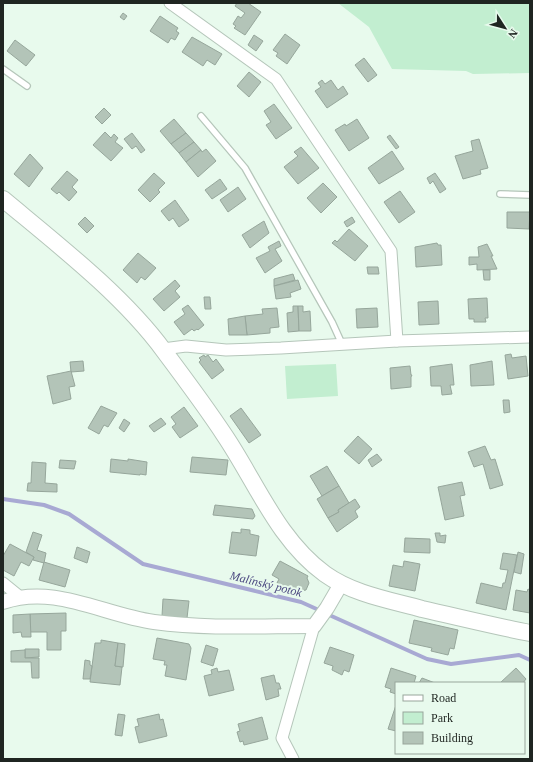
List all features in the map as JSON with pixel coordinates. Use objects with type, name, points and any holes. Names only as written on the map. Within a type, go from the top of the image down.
[{"type":"main road","points":[[3,199],[92,276],[137,319],[163,349],[225,436],[278,523],[295,546],[324,573],[341,584],[374,597],[530,632]]},
{"type":"street","points":[[170,3],[276,79],[391,251],[397,341]]},
{"type":"street","points":[[163,349],[198,346],[226,350],[397,341],[530,337]]},
{"type":"street","points":[[3,583],[19,596]]},
{"type":"street","points":[[293,759],[282,738],[320,617],[341,584]]},
{"type":"street","points":[[3,602],[19,596],[56,597],[160,623],[207,627],[320,617]]},
{"type":"lane","points":[[3,69],[27,86]]},
{"type":"lane","points":[[201,116],[245,168],[332,322],[342,344]]},
{"type":"lane","points":[[500,194],[530,195]]},
{"type":"green space","points":[[338,3],[530,3],[530,73],[473,74],[466,71],[392,69],[369,27]]},
{"type":"green space","points":[[336,364],[338,396],[287,399],[285,366]]},
{"type":"building","points":[[237,3],[248,3],[261,12],[245,35],[234,28],[236,26],[233,24],[238,16],[241,18],[245,13],[235,6]]},
{"type":"building","points":[[123,13],[127,16],[124,20],[120,17]]},
{"type":"building","points":[[160,16],[178,28],[176,31],[179,33],[175,40],[171,38],[168,43],[150,31]]},
{"type":"building","points":[[285,34],[300,45],[287,64],[276,56],[278,53],[273,50]]},
{"type":"building","points":[[254,35],[263,41],[256,51],[248,45]]},
{"type":"building","points":[[192,37],[222,54],[215,65],[207,60],[203,66],[182,52]]},
{"type":"building","points":[[15,40],[35,55],[26,66],[7,51]]},
{"type":"building","points":[[364,58],[377,75],[368,82],[355,65]]},
{"type":"building","points":[[249,72],[261,82],[249,97],[237,86]]},
{"type":"building","points":[[322,80],[325,84],[331,80],[338,90],[343,86],[348,94],[327,108],[315,91],[321,87],[318,83]]},
{"type":"building","points":[[274,104],[292,128],[276,139],[266,125],[271,122],[264,111]]},
{"type":"building","points":[[104,108],[111,115],[102,124],[95,117]]},
{"type":"building","points":[[174,119],[186,133],[171,144],[160,131]]},
{"type":"building","points":[[357,119],[369,138],[349,151],[335,130],[345,124],[346,126]]},
{"type":"building","points":[[105,132],[111,138],[114,134],[118,138],[115,142],[123,148],[111,161],[93,145]]},
{"type":"building","points":[[132,133],[145,150],[141,153],[136,146],[132,149],[124,139]]},
{"type":"building","points":[[186,133],[194,142],[179,153],[171,144]]},
{"type":"building","points":[[390,135],[399,147],[396,149],[387,137]]},
{"type":"building","points":[[479,139],[488,168],[480,170],[481,174],[463,179],[455,156],[473,151],[471,141]]},
{"type":"building","points":[[194,142],[201,150],[186,162],[179,153]]},
{"type":"building","points":[[301,147],[319,168],[298,184],[284,167],[298,156],[294,152]]},
{"type":"building","points":[[206,149],[216,161],[198,177],[186,162],[201,150],[202,152]]},
{"type":"building","points":[[392,151],[404,169],[379,184],[368,168]]},
{"type":"building","points":[[30,154],[43,168],[29,187],[14,174]]},
{"type":"building","points":[[67,171],[78,180],[72,187],[77,192],[69,201],[59,192],[57,194],[51,189]]},
{"type":"building","points":[[154,173],[165,183],[158,190],[160,192],[150,202],[138,190]]},
{"type":"building","points":[[435,173],[446,189],[440,193],[433,181],[430,184],[427,178]]},
{"type":"building","points":[[220,179],[227,189],[212,199],[205,190]]},
{"type":"building","points":[[323,183],[337,197],[321,213],[307,198]]},
{"type":"building","points":[[238,187],[246,199],[228,212],[220,200]]},
{"type":"building","points":[[400,191],[415,212],[399,223],[384,202]]},
{"type":"building","points":[[175,200],[189,220],[179,227],[173,218],[169,221],[161,211]]},
{"type":"building","points":[[507,212],[530,212],[529,229],[507,228]]},
{"type":"building","points":[[85,217],[94,226],[87,233],[78,224]]},
{"type":"building","points":[[352,217],[355,222],[347,227],[344,222]]},
{"type":"building","points":[[264,221],[269,233],[250,248],[242,235]]},
{"type":"building","points":[[349,229],[368,246],[355,261],[332,243],[335,240],[337,242]]},
{"type":"building","points":[[279,241],[281,246],[275,249],[282,261],[265,273],[256,258],[270,251],[268,247]]},
{"type":"building","points":[[437,243],[438,245],[441,245],[442,265],[416,267],[415,247]]},
{"type":"building","points":[[487,244],[497,269],[477,270],[477,264],[469,265],[469,257],[479,257],[478,247]]},
{"type":"building","points":[[138,253],[156,268],[145,280],[141,277],[137,283],[123,270]]},
{"type":"building","points":[[367,267],[378,267],[379,274],[368,274]]},
{"type":"building","points":[[483,270],[490,270],[490,280],[484,280]]},
{"type":"building","points":[[293,274],[295,280],[274,286],[274,279]]},
{"type":"building","points":[[175,280],[180,286],[175,291],[180,297],[164,311],[153,299]]},
{"type":"building","points":[[298,280],[301,289],[290,293],[291,297],[276,299],[274,286]]},
{"type":"building","points":[[204,297],[210,297],[211,309],[205,309]]},
{"type":"building","points":[[487,298],[488,318],[485,318],[486,322],[474,322],[474,319],[469,319],[468,299]]},
{"type":"building","points":[[438,301],[439,324],[419,325],[418,302]]},
{"type":"building","points":[[188,305],[204,325],[198,330],[197,329],[194,331],[192,329],[184,335],[174,322],[185,314],[182,309]]},
{"type":"building","points":[[293,306],[298,306],[299,331],[288,332],[287,313],[293,312]]},
{"type":"building","points":[[298,306],[303,306],[303,312],[310,311],[311,331],[299,331]]},
{"type":"building","points":[[277,308],[279,327],[270,328],[270,333],[247,335],[245,316],[263,314],[262,309]]},
{"type":"building","points":[[377,308],[378,327],[357,328],[356,309]]},
{"type":"building","points":[[245,316],[247,335],[229,335],[228,319]]},
{"type":"building","points":[[511,354],[512,358],[526,356],[528,376],[508,379],[505,355]]},
{"type":"building","points":[[204,355],[205,357],[208,355],[213,362],[216,359],[224,370],[212,379],[199,362],[201,360],[199,358]]},
{"type":"building","points":[[83,361],[84,371],[71,372],[70,362]]},
{"type":"building","points":[[492,361],[494,385],[471,386],[470,365]]},
{"type":"building","points":[[452,364],[454,385],[450,385],[452,394],[442,395],[441,386],[431,386],[430,367]]},
{"type":"building","points":[[410,366],[412,375],[411,387],[391,389],[390,368]]},
{"type":"building","points":[[71,371],[75,386],[69,387],[71,399],[53,404],[47,376]]},
{"type":"building","points":[[503,400],[509,400],[510,412],[504,413]]},
{"type":"building","points":[[101,406],[117,413],[108,427],[104,425],[99,434],[88,428]]},
{"type":"building","points":[[184,407],[198,426],[180,438],[172,427],[176,424],[171,417]]},
{"type":"building","points":[[241,408],[261,435],[249,443],[230,416]]},
{"type":"building","points":[[161,418],[166,424],[154,432],[149,426]]},
{"type":"building","points":[[124,419],[130,423],[124,432],[119,428]]},
{"type":"building","points":[[358,436],[372,449],[359,464],[344,451]]},
{"type":"building","points":[[485,446],[491,460],[495,459],[503,485],[490,489],[483,464],[474,467],[468,452]]},
{"type":"building","points":[[377,454],[382,460],[372,467],[368,460]]},
{"type":"building","points":[[192,457],[228,460],[226,475],[190,472]]},
{"type":"building","points":[[111,459],[128,461],[128,459],[147,462],[146,475],[110,472]]},
{"type":"building","points":[[60,460],[76,461],[74,469],[59,468]]},
{"type":"building","points":[[32,462],[46,463],[45,483],[57,484],[57,492],[27,491],[28,483],[31,483]]},
{"type":"building","points":[[327,466],[339,486],[322,496],[310,476]]},
{"type":"building","points":[[462,482],[465,495],[460,496],[464,516],[445,520],[438,487]]},
{"type":"building","points":[[339,486],[349,503],[338,510],[339,512],[328,518],[317,499]]},
{"type":"building","points":[[355,499],[360,507],[355,511],[358,517],[337,532],[328,518],[339,512],[338,510]]},
{"type":"building","points":[[215,505],[252,509],[255,516],[253,519],[213,515]]},
{"type":"building","points":[[241,529],[250,530],[250,534],[259,536],[256,556],[229,553],[232,532],[241,533]]},
{"type":"building","points":[[33,532],[42,535],[37,550],[46,553],[44,563],[33,560],[34,557],[26,552]]},
{"type":"building","points":[[435,533],[440,533],[440,536],[446,535],[445,543],[437,542]]},
{"type":"building","points":[[405,538],[430,539],[430,553],[404,552]]},
{"type":"building","points":[[10,544],[34,557],[29,566],[21,562],[14,576],[3,570],[3,556]]},
{"type":"building","points":[[77,547],[90,552],[87,563],[74,558]]},
{"type":"building","points":[[518,552],[524,554],[521,574],[514,572]]},
{"type":"building","points":[[503,553],[517,555],[506,610],[476,603],[481,583],[502,588],[503,583],[505,583],[508,570],[500,569]]},
{"type":"building","points":[[280,561],[308,576],[307,578],[309,583],[306,590],[300,591],[299,593],[277,583],[279,579],[272,575]]},
{"type":"building","points":[[404,561],[420,564],[415,591],[389,586],[393,565],[403,567]]},
{"type":"building","points":[[44,562],[70,570],[65,587],[39,580]]},
{"type":"building","points":[[528,589],[530,590],[530,613],[513,610],[516,590],[527,592]]},
{"type":"building","points":[[163,599],[189,601],[187,618],[162,616]]},
{"type":"building","points":[[66,613],[66,631],[61,631],[61,650],[47,650],[47,632],[30,632],[30,614]]},
{"type":"building","points":[[30,614],[31,637],[22,637],[21,632],[13,633],[13,615]]},
{"type":"building","points":[[414,620],[458,630],[454,649],[450,648],[448,655],[431,651],[432,648],[409,643]]},
{"type":"building","points":[[157,638],[189,644],[191,648],[186,680],[165,676],[167,665],[164,665],[165,661],[153,659]]},
{"type":"building","points":[[101,640],[118,643],[115,666],[122,667],[120,685],[90,682],[95,643],[101,643]]},
{"type":"building","points":[[118,643],[125,644],[123,667],[115,666]]},
{"type":"building","points":[[206,645],[218,649],[213,666],[201,662]]},
{"type":"building","points":[[330,647],[354,655],[349,672],[344,670],[342,675],[332,670],[333,666],[324,663]]},
{"type":"building","points":[[25,649],[39,649],[39,657],[25,658]]},
{"type":"building","points":[[25,650],[25,658],[39,658],[39,678],[32,678],[31,662],[11,662],[11,651]]},
{"type":"building","points":[[85,660],[90,661],[90,665],[92,666],[90,679],[83,679]]},
{"type":"building","points":[[217,668],[218,672],[229,670],[234,690],[209,696],[204,676],[212,674],[211,670]]},
{"type":"building","points":[[391,668],[416,676],[414,682],[395,682],[395,694],[390,692],[391,689],[385,687]]},
{"type":"building","points":[[516,668],[526,679],[524,682],[501,682]]},
{"type":"building","points":[[274,675],[276,683],[279,683],[281,689],[278,689],[279,696],[266,700],[261,678]]},
{"type":"building","points":[[422,678],[432,682],[420,682]]},
{"type":"building","points":[[395,708],[395,731],[388,729]]},
{"type":"building","points":[[118,714],[125,715],[122,736],[115,735]]},
{"type":"building","points":[[159,714],[160,720],[163,719],[167,736],[139,743],[135,727],[139,726],[137,719]]},
{"type":"building","points":[[262,717],[268,739],[244,745],[243,741],[240,742],[237,732],[240,731],[238,724]]},
{"type":"waterway","name":"Malínský potok","points":[[3,499],[44,505],[69,514],[143,564],[301,602],[321,611]]},
{"type":"waterway","name":"Malínský potok","points":[[327,614],[427,659],[451,664],[519,655],[530,660]]}]
